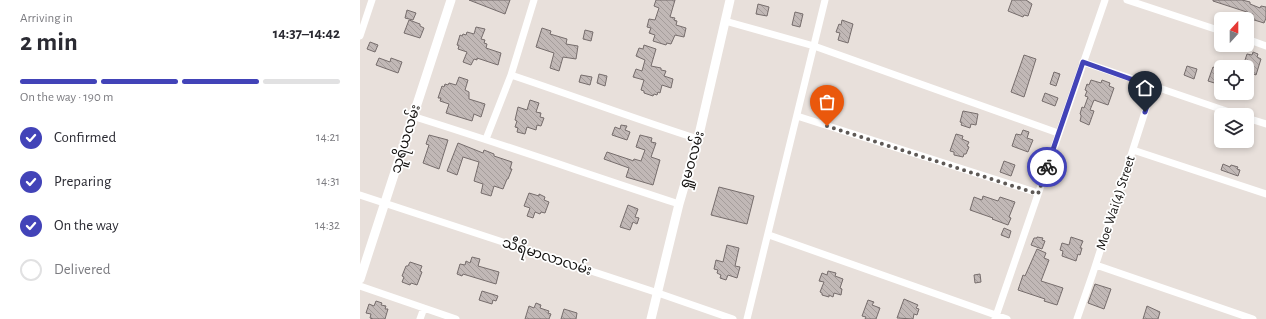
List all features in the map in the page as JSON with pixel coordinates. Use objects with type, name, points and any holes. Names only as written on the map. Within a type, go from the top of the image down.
[{"type":"street","points":[[360,36],[372,0]]},
{"type":"street","name":"သူရိယလမ်း","points":[[360,279],[412,116],[452,0]]},
{"type":"street","points":[[486,139],[512,75],[534,0]]},
{"type":"street","name":"ရှုမဝလမ်း","points":[[651,319],[679,204],[698,139],[730,0]]},
{"type":"street","points":[[747,319],[769,235],[825,0]]},
{"type":"street","points":[[996,317],[1105,0]]},
{"type":"street","points":[[1127,0],[1214,29]]},
{"type":"street","points":[[725,21],[814,46],[1058,133]]},
{"type":"street","points":[[1254,42],[1266,46]]},
{"type":"street","points":[[1083,62],[1217,108]]},
{"type":"street","points":[[512,75],[698,139]]},
{"type":"street","name":"Moe Wai(4) Street","points":[[1077,319],[1096,265],[1153,87]]},
{"type":"street","points":[[412,116],[486,139],[519,152],[679,204]]},
{"type":"street","points":[[797,116],[1038,194]]},
{"type":"street","points":[[1254,120],[1266,124]]},
{"type":"street","points":[[1133,150],[1266,194]]},
{"type":"street","name":"သီရိမာလာလမ်း","points":[[360,195],[733,319]]},
{"type":"street","points":[[769,235],[996,317],[1007,319]]},
{"type":"street","points":[[1096,265],[1253,319]]},
{"type":"street","points":[[360,286],[456,319]]},
{"type":"street","points":[[420,319],[424,308]]},
{"type":"building","points":[[469,0],[510,0],[505,14]]},
{"type":"building","points":[[656,0],[675,0],[670,17],[675,18],[674,20],[677,21],[676,25],[686,28],[684,37],[675,35],[671,44],[667,43],[666,45],[653,41],[655,35],[649,33],[651,28],[647,27],[649,19],[655,20],[659,8],[654,6]]},
{"type":"building","points":[[1012,0],[1026,0],[1032,4],[1028,16],[1024,15],[1023,17],[1008,11]]},
{"type":"building","points":[[1242,0],[1250,2],[1250,4],[1260,8],[1261,6],[1266,7],[1266,18],[1264,23],[1254,20],[1254,12],[1247,12],[1213,1]]},
{"type":"building","points":[[758,4],[769,7],[767,16],[756,14]]},
{"type":"building","points":[[407,10],[416,13],[413,20],[405,18]]},
{"type":"building","points":[[795,12],[803,14],[800,27],[792,25]]},
{"type":"building","points":[[409,20],[420,24],[420,26],[424,28],[420,38],[404,33]]},
{"type":"building","points":[[842,20],[853,24],[848,43],[838,40],[840,33],[836,32],[839,24],[841,25]]},
{"type":"building","points":[[476,27],[485,29],[481,39],[485,40],[484,43],[487,44],[486,48],[501,53],[498,65],[477,58],[477,60],[474,59],[471,65],[463,62],[467,52],[458,49],[459,46],[457,45],[460,35],[466,35],[467,32],[474,34]]},
{"type":"building","points":[[542,28],[551,31],[550,34],[567,39],[566,44],[578,46],[576,59],[563,57],[559,71],[550,68],[554,53],[536,47]]},
{"type":"building","points":[[585,30],[593,32],[591,41],[583,39]]},
{"type":"building","points":[[370,42],[378,45],[375,52],[367,49]]},
{"type":"building","points":[[644,45],[656,49],[651,66],[661,68],[661,70],[666,71],[664,76],[673,79],[671,88],[662,85],[660,93],[658,92],[657,95],[654,94],[653,96],[644,93],[644,91],[641,90],[644,80],[633,77],[636,69],[642,71],[645,60],[636,56],[639,48],[643,49]]},
{"type":"building","points":[[1253,52],[1258,54],[1257,57],[1261,59],[1256,75],[1254,74],[1254,60],[1245,60],[1247,54],[1252,55]]},
{"type":"building","points":[[1024,55],[1036,59],[1024,97],[1011,92]]},
{"type":"building","points":[[379,58],[390,62],[391,58],[402,62],[398,73],[376,65]]},
{"type":"building","points":[[1187,66],[1197,69],[1194,79],[1184,75]]},
{"type":"building","points":[[1213,67],[1214,67],[1214,83],[1208,81]]},
{"type":"building","points":[[1054,72],[1060,74],[1056,86],[1050,84]]},
{"type":"building","points":[[599,74],[607,76],[605,86],[597,83]]},
{"type":"building","points":[[581,75],[592,77],[590,85],[579,82]]},
{"type":"building","points":[[459,77],[468,80],[465,90],[469,92],[469,99],[485,104],[481,117],[474,114],[472,121],[446,113],[449,104],[440,101],[441,98],[438,98],[442,86],[444,87],[445,84],[448,85],[449,83],[456,85]]},
{"type":"building","points":[[1091,80],[1101,83],[1102,80],[1110,83],[1109,86],[1114,88],[1108,105],[1094,100],[1090,110],[1094,111],[1089,125],[1080,121],[1080,114],[1088,97],[1085,96],[1087,91],[1085,90],[1087,84],[1089,85]]},
{"type":"building","points":[[1045,93],[1058,98],[1055,106],[1042,101]]},
{"type":"building","points":[[530,100],[539,103],[536,112],[541,113],[540,117],[544,118],[541,126],[537,125],[536,130],[527,127],[525,134],[517,132],[518,128],[515,127],[517,121],[515,120],[518,107],[527,110]]},
{"type":"building","points":[[963,111],[978,114],[976,125],[971,124],[970,128],[961,125],[962,123],[960,122]]},
{"type":"building","points":[[621,125],[627,126],[625,130],[630,132],[627,140],[612,135],[615,127],[620,129]]},
{"type":"building","points":[[1023,130],[1029,132],[1027,138],[1033,140],[1028,152],[1012,146],[1016,134],[1021,135]]},
{"type":"building","points":[[956,134],[963,136],[962,139],[969,142],[967,146],[969,147],[963,157],[954,155],[954,152],[950,151]]},
{"type":"building","points":[[429,135],[448,140],[439,169],[423,163],[429,145],[426,144]]},
{"type":"building","points":[[640,135],[652,138],[651,142],[656,143],[651,157],[660,160],[653,185],[626,177],[629,168],[604,159],[607,152],[633,161],[634,159],[641,161],[645,150],[636,147]]},
{"type":"building","points":[[458,143],[483,153],[484,150],[494,154],[494,156],[512,162],[510,169],[512,169],[503,189],[494,186],[491,196],[481,193],[483,184],[474,181],[479,162],[463,157],[457,175],[447,171]]},
{"type":"building","points":[[1004,161],[1015,165],[1011,176],[1000,172]]},
{"type":"building","points":[[1223,164],[1230,167],[1231,165],[1238,167],[1237,169],[1240,170],[1238,176],[1221,170]]},
{"type":"building","points":[[719,187],[754,196],[747,224],[711,215]]},
{"type":"building","points":[[529,193],[539,196],[539,194],[545,197],[544,200],[549,202],[545,213],[541,212],[540,214],[535,212],[533,218],[527,216],[530,208],[524,206]]},
{"type":"building","points":[[983,196],[998,201],[1000,197],[1015,202],[1009,217],[1011,218],[1008,225],[970,210],[974,197],[982,200]]},
{"type":"building","points":[[628,205],[638,209],[635,217],[639,218],[637,224],[633,222],[630,230],[620,227]]},
{"type":"building","points":[[1004,228],[1011,231],[1009,238],[1001,235]]},
{"type":"building","points":[[1071,237],[1083,241],[1080,248],[1082,248],[1080,255],[1078,254],[1076,261],[1062,256],[1063,251],[1060,250],[1062,243],[1069,245]]},
{"type":"building","points":[[1034,238],[1043,238],[1042,240],[1045,241],[1042,249],[1031,245]]},
{"type":"building","points":[[727,245],[739,248],[735,266],[740,267],[737,278],[728,275],[726,280],[720,278],[721,275],[717,273],[718,270],[714,269],[716,260],[723,262]]},
{"type":"building","points":[[1037,249],[1046,253],[1044,258],[1049,260],[1041,281],[1063,288],[1057,305],[1044,301],[1045,299],[1018,290],[1023,275],[1025,276]]},
{"type":"building","points":[[472,257],[480,259],[478,266],[499,272],[496,284],[463,274],[462,276],[457,274],[460,264],[465,265],[466,261],[470,263]]},
{"type":"building","points":[[410,262],[422,266],[420,271],[422,272],[417,285],[411,283],[410,285],[402,282],[404,277],[402,276],[406,266],[408,266]]},
{"type":"building","points":[[828,271],[836,273],[835,276],[843,279],[840,288],[842,289],[841,295],[834,293],[833,297],[829,295],[829,297],[822,295],[820,292],[824,282],[819,281],[822,273],[827,275]]},
{"type":"building","points":[[980,274],[981,282],[975,283],[974,275]]},
{"type":"building","points":[[1095,284],[1111,289],[1104,309],[1088,303]]},
{"type":"building","points":[[482,291],[498,296],[496,301],[493,300],[492,304],[479,300]]},
{"type":"building","points":[[904,299],[918,305],[916,308],[919,309],[917,315],[914,314],[913,319],[897,318]]},
{"type":"building","points":[[868,300],[874,302],[872,305],[880,308],[876,319],[865,319],[866,317],[862,316]]},
{"type":"building","points":[[376,301],[382,303],[381,305],[386,306],[385,309],[388,309],[385,319],[373,319],[370,318],[371,314],[366,313],[369,304],[374,306]]},
{"type":"building","points":[[536,303],[541,305],[540,308],[549,311],[548,313],[551,314],[549,319],[525,319],[529,306],[534,308]]},
{"type":"building","points":[[1147,306],[1160,312],[1158,319],[1143,319]]},
{"type":"building","points":[[564,309],[577,313],[576,319],[561,319]]},
{"type":"way so far","points":[[827,126],[1038,194],[1047,167]]},
{"type":"route","points":[[1047,167],[1083,62],[1153,87],[1145,112]]}]
